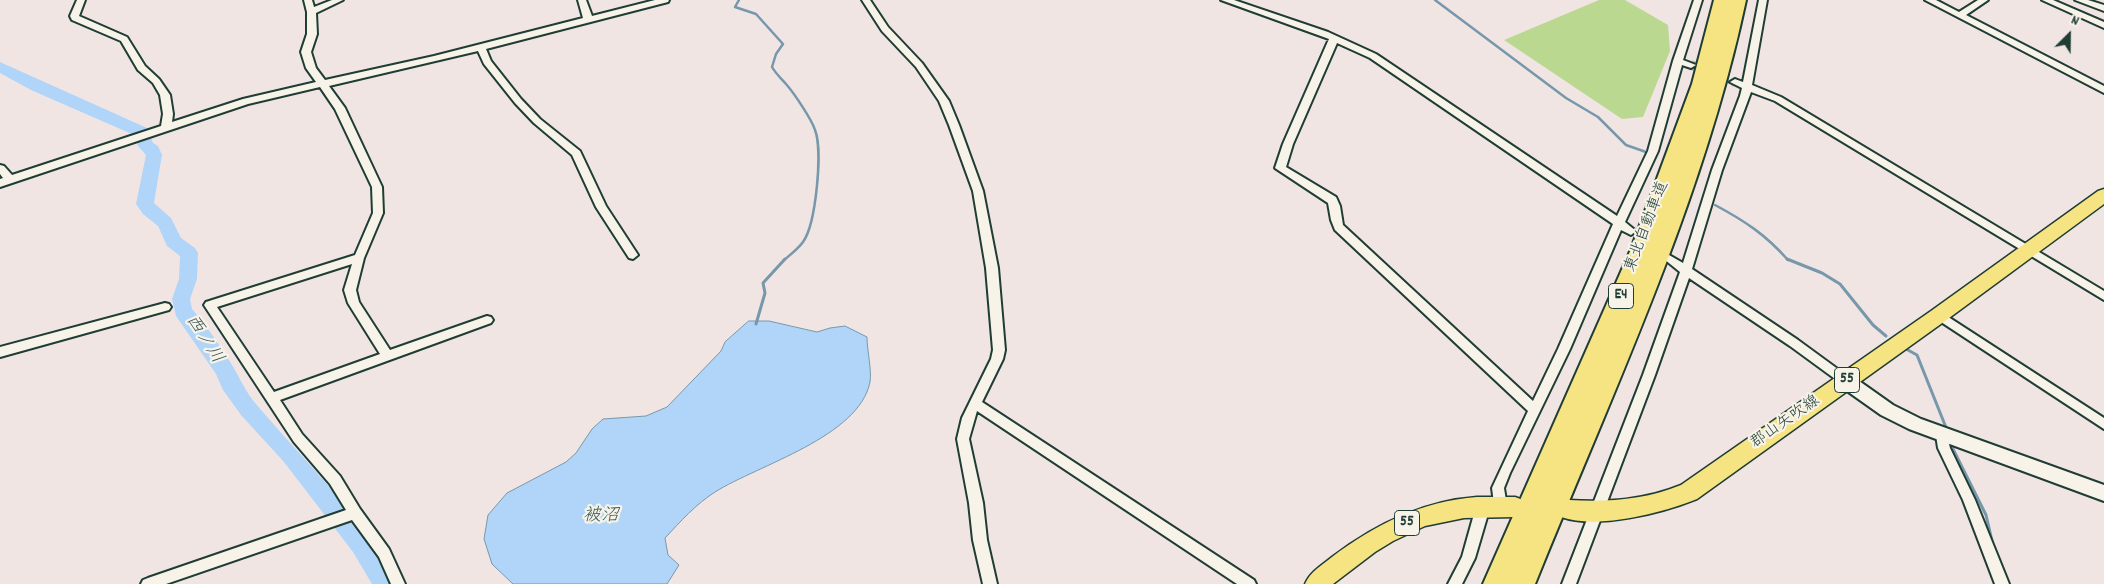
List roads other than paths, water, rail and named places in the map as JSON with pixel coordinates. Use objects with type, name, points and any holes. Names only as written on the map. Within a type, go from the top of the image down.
[{"type":"highway","name":"東北自動車道","points":[[1496,584],[1641,249],[1700,84],[1722,0]]},
{"type":"highway","name":"東北自動車道","points":[[1522,584],[1624,341],[1681,194],[1716,90],[1738,0]]},
{"type":"main road","name":"郡山矢吹線","points":[[1569,510],[1597,511],[1644,507],[1661,504],[1689,492],[1939,315],[2104,195]]},
{"type":"main road","name":"55","points":[[1316,584],[1370,542],[1401,525],[1442,512],[1499,507]]},
{"type":"street","points":[[81,0],[74,16],[75,18],[124,39],[141,68],[156,82],[165,95],[168,114],[166,127]]},
{"type":"street","points":[[308,0],[311,12],[312,34],[306,52],[311,68],[349,125],[377,187],[378,213],[359,258],[351,284],[352,297],[388,357]]},
{"type":"street","points":[[311,12],[340,0]]},
{"type":"street","points":[[582,0],[588,19]]},
{"type":"street","points":[[0,183],[246,100],[480,47],[665,0]]},
{"type":"street","points":[[866,0],[885,30],[918,66],[944,101],[978,191],[992,268],[999,350],[998,359],[968,418],[963,439],[976,503],[980,540],[990,584]]},
{"type":"street","points":[[1225,0],[1245,3],[1334,38],[1382,62],[1630,231]]},
{"type":"street","points":[[1455,584],[1468,558],[1499,507],[1498,488],[1564,349],[1653,151],[1678,61],[1698,0]]},
{"type":"street","points":[[1568,584],[1649,376],[1686,270],[1706,204],[1747,86],[1763,0]]},
{"type":"street","points":[[1929,0],[2104,90]]},
{"type":"street","points":[[1960,15],[1984,0]]},
{"type":"street","points":[[2046,0],[2104,25]]},
{"type":"street","points":[[2079,0],[2104,8]]},
{"type":"street","points":[[1334,38],[1288,144],[1280,168],[1332,200],[1336,222],[1339,227],[1534,410]]},
{"type":"street","points":[[480,47],[487,62],[518,101],[537,121],[576,152],[601,207],[634,255]]},
{"type":"street","points":[[1678,61],[1691,66]]},
{"type":"street","points":[[1735,82],[1764,92],[1786,104],[2104,296]]},
{"type":"street","points":[[0,168],[11,180]]},
{"type":"street","points":[[359,258],[210,305],[267,394],[272,398],[298,438],[335,480],[355,513],[384,553],[398,584]]},
{"type":"street","points":[[1669,259],[1794,343],[1887,410],[1942,435],[2104,493]]},
{"type":"street","points":[[0,352],[165,307]]},
{"type":"street","points":[[1939,315],[2104,424]]},
{"type":"street","points":[[272,398],[487,320]]},
{"type":"street","points":[[976,404],[1249,584]]},
{"type":"street","points":[[1942,435],[1944,448],[1972,505],[2002,584]]},
{"type":"street","points":[[148,584],[355,513]]},
{"type":"water","name":"被沼","points":[[749,321],[769,321],[817,332],[845,326],[867,337],[870,382],[862,401],[847,419],[804,448],[715,492],[695,508],[665,538],[668,555],[679,565],[667,584],[513,584],[492,564],[484,539],[488,515],[507,493],[566,462],[576,453],[592,429],[603,419],[646,416],[667,407],[721,351],[725,342]]},
{"type":"waterway","points":[[739,0],[735,7],[756,14],[783,44],[776,54],[772,67],[807,113],[815,130],[817,140],[817,187],[808,233],[803,242],[785,260]]},
{"type":"waterway","points":[[1435,0],[1566,98],[1598,117],[1626,145],[1646,152]]},
{"type":"waterway","name":"西ノ川","points":[[0,67],[37,86],[141,132],[146,146],[152,150],[154,155],[145,204],[168,226],[173,241],[189,253],[188,279],[181,299],[183,311],[225,371],[230,384],[248,409],[291,456],[361,545],[384,584]]},
{"type":"waterway","points":[[1715,205],[1754,229],[1772,243],[1787,259]]},
{"type":"waterway","points":[[1787,259],[1822,273],[1840,284],[1873,325],[1886,336]]},
{"type":"waterway","points":[[756,324],[765,293],[763,283],[785,260]]},
{"type":"waterway","points":[[1906,349],[1917,355],[1947,430]]},
{"type":"waterway","points":[[1951,445],[1986,515],[1993,545]]},
{"type":"tunnel","points":[[1691,65],[1735,82]]}]
